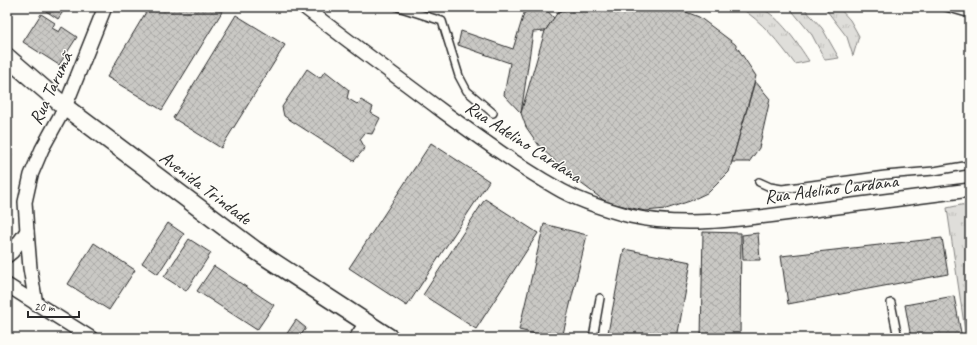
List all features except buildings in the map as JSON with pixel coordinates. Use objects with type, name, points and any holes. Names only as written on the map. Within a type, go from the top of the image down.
[{"type":"street","name":"Rua Tarumã","points":[[36,304],[30,268],[27,231],[26,202],[31,175],[42,149],[65,107],[105,7]]},
{"type":"street","name":"Rua Adelino Cardana","points":[[304,7],[485,142],[550,184],[593,205],[632,216],[676,222],[716,221],[970,190]]},
{"type":"street","name":"Avenida Trindade","points":[[7,57],[65,107],[255,250],[390,338]]},
{"type":"street","points":[[7,256],[12,252],[27,231]]},
{"type":"street","points":[[7,284],[90,338]]},
{"type":"street","points":[[356,338],[366,323]]},
{"type":"lane","points":[[398,7],[442,21],[459,76],[467,91],[493,113]]},
{"type":"lane","points":[[946,7],[970,14]]},
{"type":"lane","points":[[759,182],[770,187],[782,189],[885,175],[934,171],[970,165]]},
{"type":"lane","points":[[593,338],[600,298]]},
{"type":"lane","points":[[891,303],[898,338]]},
{"type":"green space","points":[[739,7],[756,7],[768,12],[782,24],[809,61],[795,64],[763,26]]},
{"type":"green space","points":[[789,7],[803,7],[822,28],[839,58],[825,60],[812,35]]},
{"type":"green space","points":[[824,7],[838,7],[850,20],[859,36],[853,56],[847,37]]},
{"type":"green space","points":[[970,203],[970,338],[966,338],[947,208]]}]
